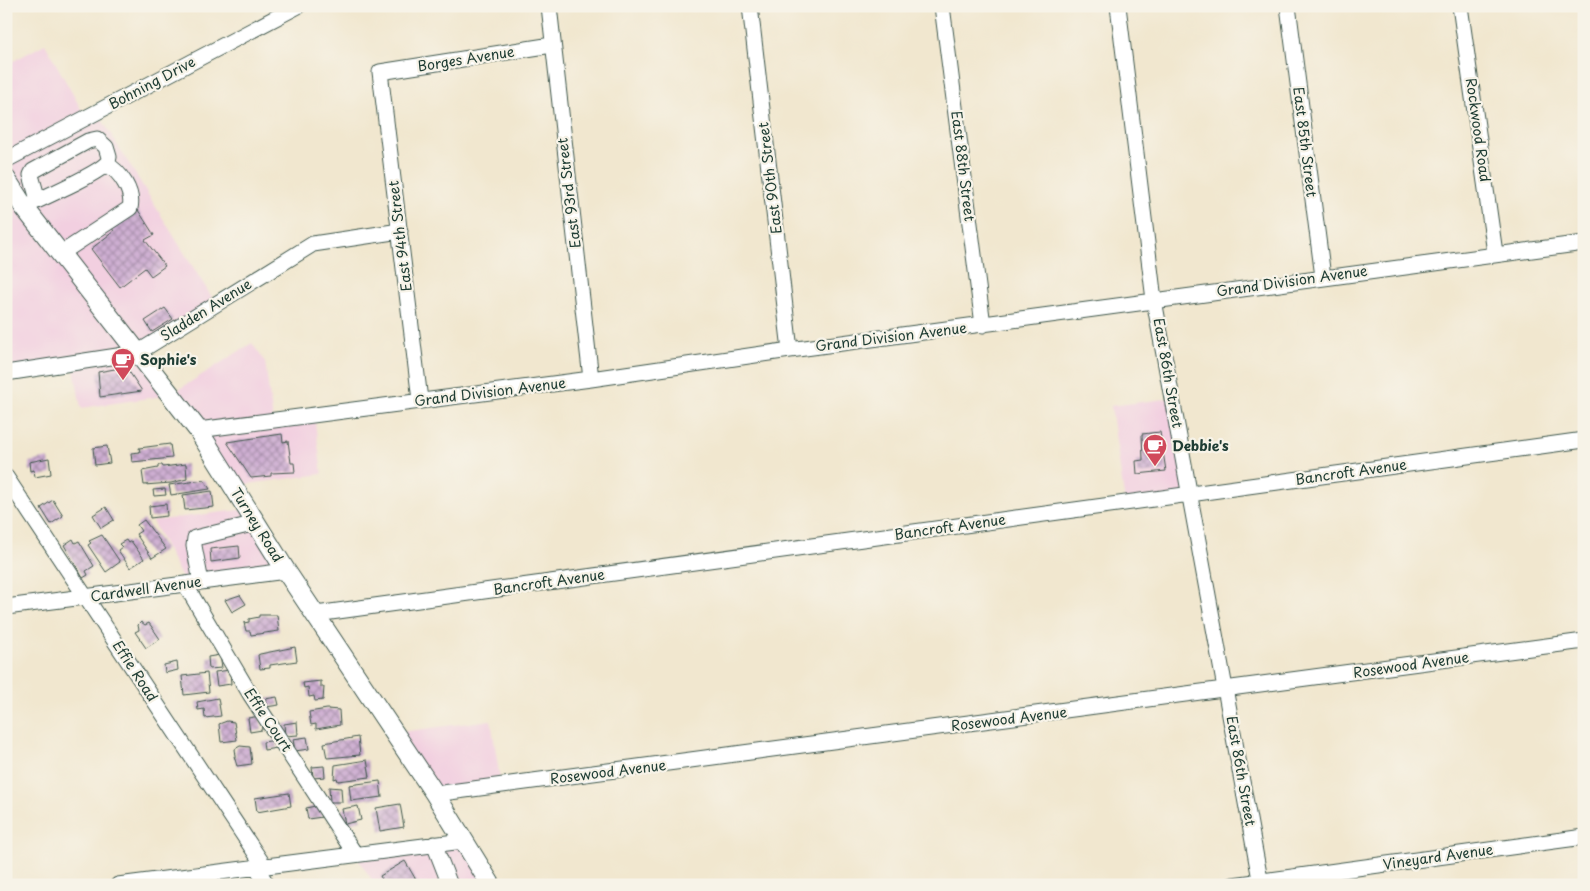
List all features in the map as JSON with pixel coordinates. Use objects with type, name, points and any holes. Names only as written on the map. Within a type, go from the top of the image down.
[{"type":"main road","name":"Turney Road","points":[[18,195],[60,254],[198,430],[286,571],[435,794],[491,885]]},
{"type":"street","name":"Bohning Drive","points":[[6,160],[298,6]]},
{"type":"street","name":"East 93rd Street","points":[[549,6],[590,379]]},
{"type":"street","name":"East 90th Street","points":[[750,6],[790,350]]},
{"type":"street","name":"East 88th Street","points":[[942,6],[983,325]]},
{"type":"street","name":"East 86th Street","points":[[1118,6],[1154,300],[1261,883]]},
{"type":"street","name":"East 85th Street","points":[[1288,6],[1323,278]]},
{"type":"street","name":"Rockwood Road","points":[[1460,6],[1495,253]]},
{"type":"street","name":"Borges Avenue","points":[[380,72],[552,45]]},
{"type":"street","name":"East 94th Street","points":[[380,72],[420,400]]},
{"type":"street","points":[[18,195],[106,164],[109,157],[106,147],[97,139],[86,118]]},
{"type":"street","points":[[18,195],[32,179],[33,171],[81,145],[97,139]]},
{"type":"street","points":[[60,254],[112,221],[131,206],[130,198],[122,180],[114,169],[106,164]]},
{"type":"street","name":"Sladden Avenue","points":[[6,372],[137,353],[313,244],[400,231]]},
{"type":"street","name":"Grand Division Avenue","points":[[198,430],[590,379],[1495,253],[1584,243]]},
{"type":"street","name":"Bancroft Avenue","points":[[316,614],[1584,440]]},
{"type":"street","name":"Effie Road","points":[[6,477],[260,866],[267,885]]},
{"type":"street","points":[[201,582],[193,540],[256,523]]},
{"type":"street","name":"Cardwell Avenue","points":[[6,608],[286,571]]},
{"type":"street","name":"Effie Court","points":[[185,584],[250,694],[355,854]]},
{"type":"street","name":"Rosewood Avenue","points":[[435,794],[1584,641]]},
{"type":"street","name":"Vineyard Avenue","points":[[1233,885],[1261,883],[1584,837]]},
{"type":"street","points":[[118,885],[463,841]]},
{"type":"street","points":[[434,844],[450,885]]},
{"type":"shaded area","points":[[45,44],[86,118],[97,112],[216,304],[137,353],[170,395],[81,408],[73,363],[6,373],[6,65]]},
{"type":"shaded area","points":[[252,343],[265,362],[273,420],[314,415],[322,474],[233,486],[170,395]]},
{"type":"shaded area","points":[[1172,398],[1190,494],[1125,503],[1111,406]]},
{"type":"shaded area","points":[[247,509],[286,571],[185,584],[152,521]]},
{"type":"shaded area","points":[[491,720],[501,786],[435,794],[394,733]]},
{"type":"shaded area","points":[[463,841],[491,885],[375,885],[355,854]]},
{"type":"building","points":[[138,210],[154,235],[145,240],[165,266],[151,276],[145,268],[120,287],[91,249],[114,231],[111,227]]},
{"type":"building","points":[[165,308],[173,319],[152,332],[145,321]]},
{"type":"building","points":[[126,367],[142,391],[100,397],[98,372]]},
{"type":"building","points":[[1160,432],[1166,471],[1137,474],[1136,461],[1143,460],[1142,434]]},
{"type":"building","points":[[282,434],[283,442],[288,441],[291,463],[294,463],[295,472],[271,473],[271,476],[251,478],[227,442]]},
{"type":"building","points":[[170,444],[172,458],[132,462],[131,453],[140,452],[139,448]]},
{"type":"building","points":[[107,446],[110,463],[95,465],[93,448]]},
{"type":"building","points":[[49,458],[51,474],[35,477],[34,470],[30,471],[29,462]]},
{"type":"building","points":[[186,464],[187,479],[171,483],[144,485],[142,471],[158,468],[158,465],[163,467]]},
{"type":"building","points":[[204,480],[210,489],[171,495],[169,485]]},
{"type":"building","points":[[165,489],[166,495],[154,496],[153,490]]},
{"type":"building","points":[[212,491],[214,507],[185,510],[183,495]]},
{"type":"building","points":[[53,500],[63,516],[51,524],[41,508]]},
{"type":"building","points":[[166,504],[167,516],[150,518],[149,506]]},
{"type":"building","points":[[106,507],[114,520],[101,528],[93,515]]},
{"type":"building","points":[[144,520],[166,549],[152,558],[136,534],[141,531],[137,525]]},
{"type":"building","points":[[102,535],[120,562],[106,572],[88,545],[91,543],[89,541]]},
{"type":"building","points":[[73,539],[75,543],[79,541],[94,566],[86,571],[88,575],[83,578],[64,545]]},
{"type":"building","points":[[126,540],[128,543],[131,541],[144,559],[130,568],[118,550],[122,547],[119,544]]},
{"type":"building","points":[[239,546],[240,558],[211,562],[210,549]]},
{"type":"building","points":[[240,595],[246,604],[232,612],[225,600]]},
{"type":"building","points":[[259,615],[277,615],[279,631],[251,635],[250,631],[246,631],[244,623],[249,622],[249,619],[259,617]]},
{"type":"building","points":[[141,622],[145,625],[149,623],[160,639],[146,648],[135,632],[139,630],[138,625]]},
{"type":"building","points":[[295,647],[297,661],[270,665],[270,668],[260,669],[258,655]]},
{"type":"building","points":[[220,655],[222,668],[209,669],[208,657]]},
{"type":"building","points":[[177,662],[178,670],[165,673],[164,665]]},
{"type":"building","points":[[230,670],[231,684],[217,686],[215,672]]},
{"type":"building","points":[[207,673],[209,692],[184,695],[182,676]]},
{"type":"building","points":[[321,681],[321,687],[324,687],[323,700],[315,701],[314,696],[309,697],[308,687],[304,688],[303,683]]},
{"type":"building","points":[[277,697],[279,705],[266,707],[265,699]]},
{"type":"building","points":[[218,698],[221,716],[205,718],[204,709],[198,710],[197,702]]},
{"type":"building","points":[[327,709],[339,710],[340,725],[316,729],[316,724],[311,725],[309,712]]},
{"type":"building","points":[[260,716],[262,730],[250,732],[248,718]]},
{"type":"building","points":[[227,721],[234,722],[237,740],[221,742],[219,724]]},
{"type":"building","points":[[297,722],[298,735],[285,736],[284,724]]},
{"type":"building","points":[[307,737],[309,749],[295,751],[293,739]]},
{"type":"building","points":[[358,737],[360,755],[327,758],[324,743]]},
{"type":"building","points":[[276,740],[277,748],[264,750],[263,742]]},
{"type":"building","points":[[240,746],[250,747],[252,764],[237,766],[234,756],[236,756],[235,749]]},
{"type":"building","points":[[367,760],[370,777],[338,781],[337,778],[334,779],[335,765]]},
{"type":"building","points":[[324,766],[325,777],[313,778],[312,767]]},
{"type":"building","points":[[380,781],[382,797],[351,801],[349,785]]},
{"type":"building","points":[[329,787],[341,788],[342,802],[330,802]]},
{"type":"building","points":[[289,793],[291,806],[257,812],[255,798]]},
{"type":"building","points":[[400,804],[404,827],[380,831],[376,808]]},
{"type":"building","points":[[320,805],[322,817],[308,819],[306,808]]},
{"type":"building","points":[[358,806],[361,820],[345,824],[342,809]]},
{"type":"building","points":[[405,861],[419,885],[385,885],[380,876]]},
{"type":"place","name":"Sophie's","points":[[123,381]]},
{"type":"place","name":"Debbie's","points":[[1155,467]]}]
